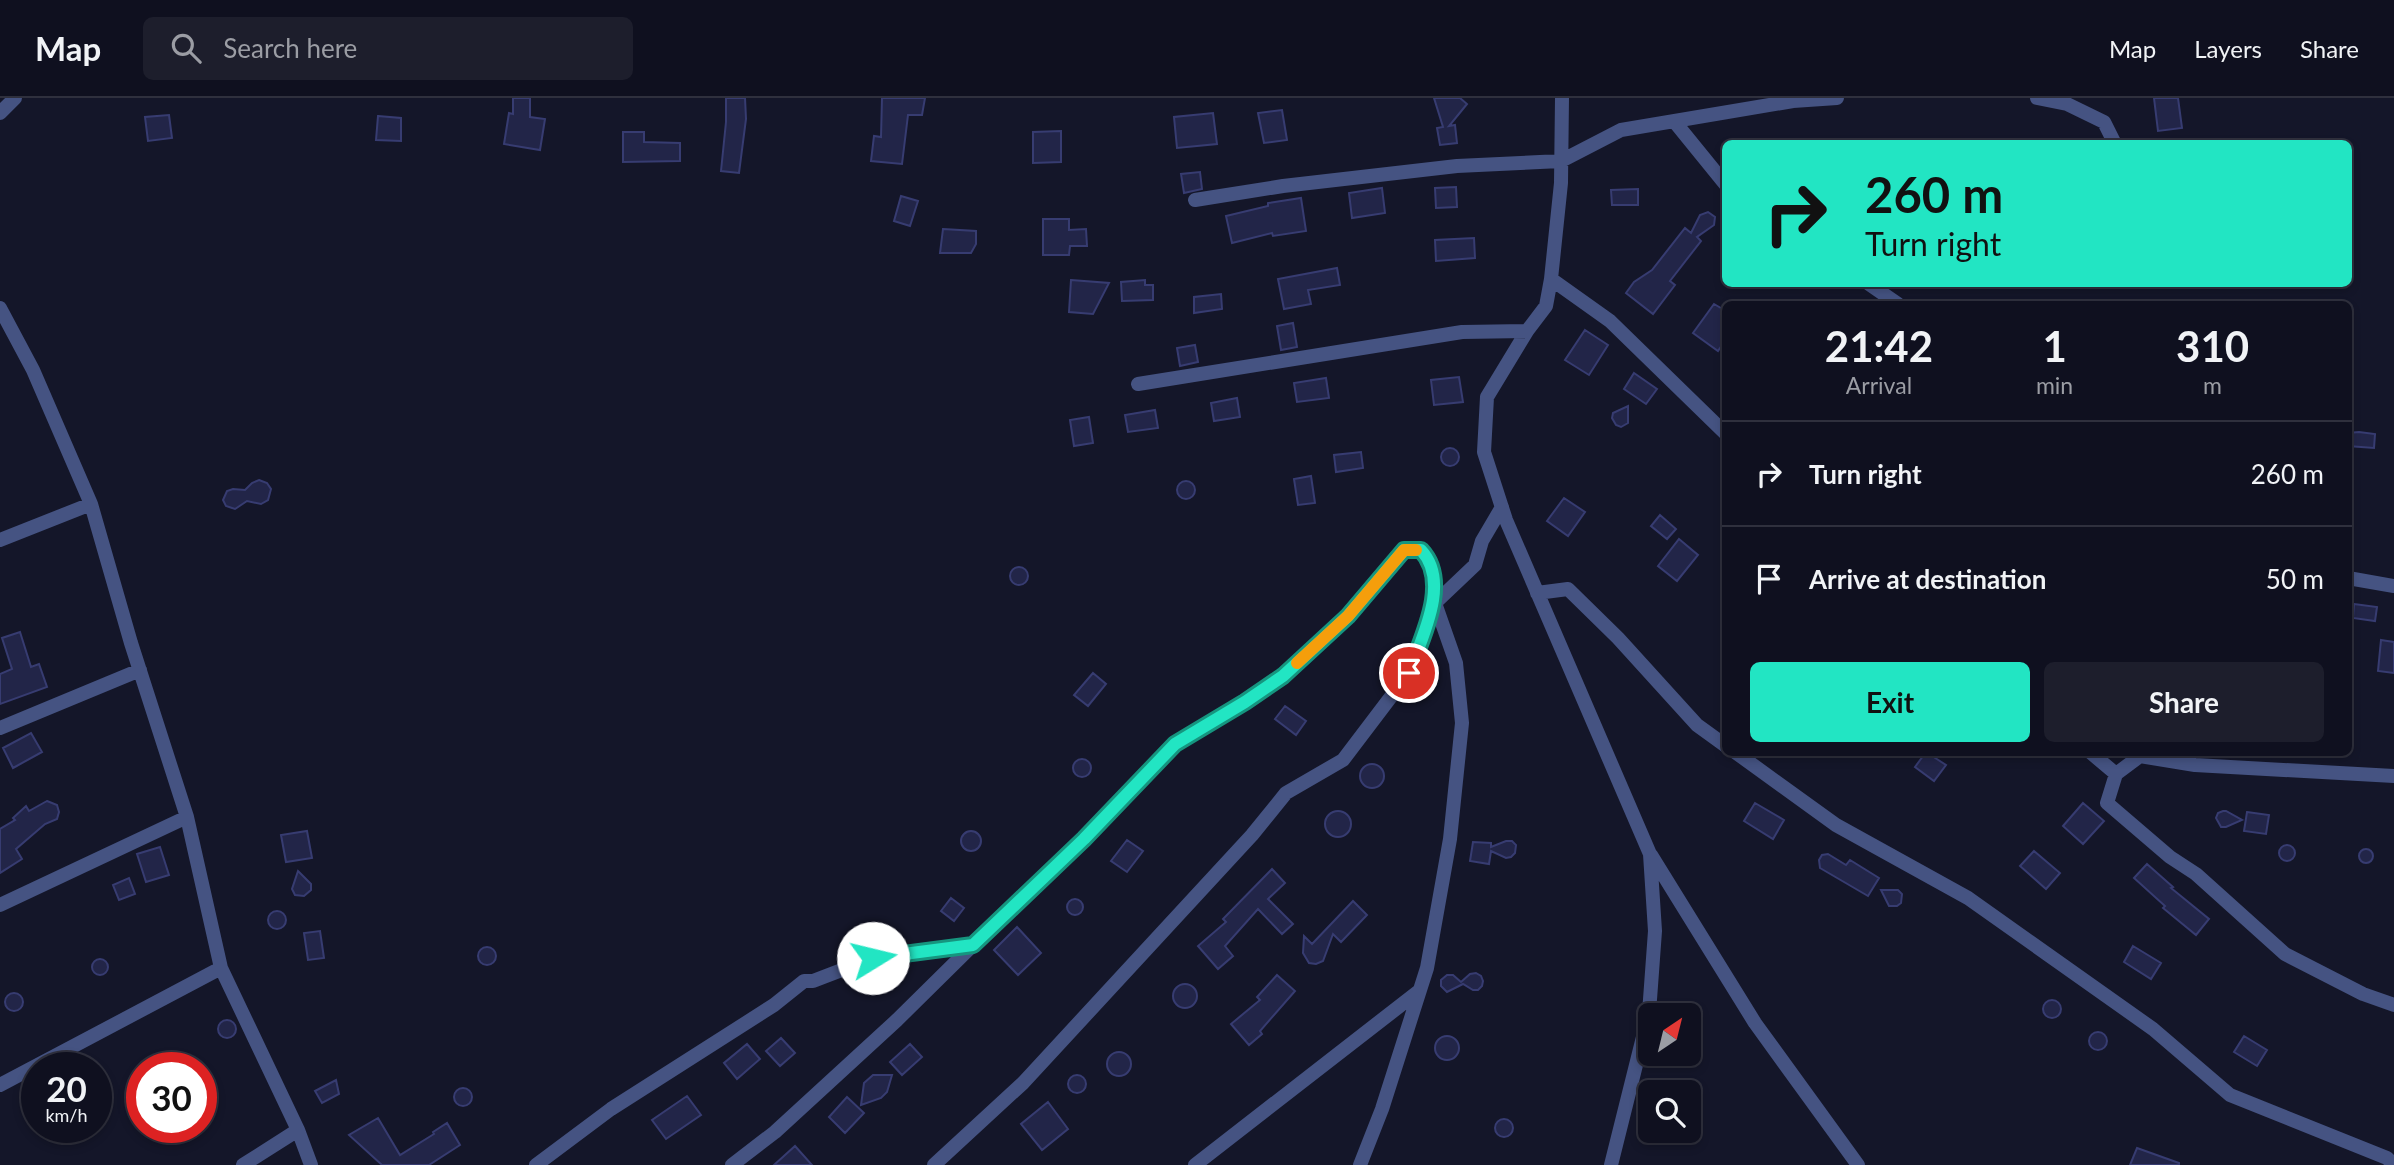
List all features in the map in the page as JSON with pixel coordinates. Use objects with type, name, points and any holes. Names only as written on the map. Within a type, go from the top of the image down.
[{"type":"street","points":[[0,113],[15,98]]},
{"type":"street","points":[[1562,98],[1561,183],[1546,306],[1527,331],[1487,397],[1484,452],[1502,507],[1537,593],[1650,854],[1755,1023],[1858,1165]]},
{"type":"street","points":[[1195,200],[1283,186],[1444,167],[1561,161],[1621,130],[1793,101],[1837,98]]},
{"type":"street","points":[[2037,98],[2067,104],[2104,122],[2113,140]]},
{"type":"street","points":[[1674,121],[1722,180]]},
{"type":"street","points":[[1551,279],[1610,321],[1722,430]]},
{"type":"street","points":[[1873,287],[1894,301]]},
{"type":"street","points":[[0,308],[33,370],[91,504],[187,817],[221,968],[298,1130],[311,1165]]},
{"type":"street","points":[[1138,384],[1462,332],[1527,331]]},
{"type":"street","points":[[0,540],[91,504]]},
{"type":"street","points":[[934,1165],[1032,1073],[1252,835],[1286,793],[1343,760],[1409,673],[1435,603],[1475,565],[1482,541],[1502,507]]},
{"type":"street","points":[[732,1165],[775,1132],[897,1020],[1084,839],[1175,744],[1283,676],[1348,616],[1404,550],[1421,550],[1430,560],[1435,603],[1456,663],[1462,723],[1450,839],[1427,968],[1382,1109],[1360,1165]]},
{"type":"street","points":[[2352,579],[2394,586]]},
{"type":"street","points":[[1537,593],[1568,589],[1618,638],[1697,725],[1722,743]]},
{"type":"street","points":[[0,728],[140,670]]},
{"type":"street","points":[[1741,756],[1836,825],[1968,898],[2153,1029],[2230,1095],[2392,1161]]},
{"type":"street","points":[[2095,756],[2116,775]]},
{"type":"street","points":[[2394,776],[2195,765],[2140,756],[2116,775],[2108,803],[2170,857],[2196,874],[2285,954],[2363,994],[2394,1005]]},
{"type":"street","points":[[0,905],[187,817]]},
{"type":"street","points":[[1611,1165],[1649,1013],[1655,931],[1650,854]]},
{"type":"street","points":[[536,1165],[611,1109],[774,1005],[804,981],[813,981],[873,958],[973,945]]},
{"type":"street","points":[[0,1085],[221,968]]},
{"type":"street","points":[[1195,1165],[1419,991]]},
{"type":"street","points":[[243,1165],[298,1130]]},
{"type":"building","points":[[513,98],[530,98],[530,117],[545,119],[540,150],[504,144],[509,113],[513,114]]},
{"type":"building","points":[[726,98],[745,98],[746,119],[739,173],[721,171]]},
{"type":"building","points":[[882,98],[925,98],[922,115],[908,115],[902,164],[871,161],[874,136],[881,137]]},
{"type":"building","points":[[1434,98],[1460,98],[1467,104],[1449,126],[1455,125],[1457,143],[1440,145],[1437,128],[1443,127]]},
{"type":"building","points":[[2154,98],[2178,98],[2182,128],[2158,131]]},
{"type":"building","points":[[1282,110],[1287,140],[1264,143],[1258,113]]},
{"type":"building","points":[[1213,113],[1217,144],[1177,148],[1174,117]]},
{"type":"building","points":[[169,115],[172,138],[148,141],[145,117]]},
{"type":"building","points":[[378,116],[401,118],[401,141],[376,140]]},
{"type":"building","points":[[1061,131],[1061,162],[1033,163],[1033,132]]},
{"type":"building","points":[[623,132],[644,132],[644,142],[680,143],[680,161],[623,162]]},
{"type":"building","points":[[1200,172],[1202,189],[1184,193],[1181,174]]},
{"type":"building","points":[[1456,187],[1457,207],[1436,208],[1435,188]]},
{"type":"building","points":[[1382,188],[1385,213],[1352,218],[1349,193]]},
{"type":"building","points":[[1638,189],[1638,205],[1612,205],[1611,190]]},
{"type":"building","points":[[901,196],[918,201],[910,226],[894,221]]},
{"type":"building","points":[[1301,198],[1306,231],[1273,236],[1272,233],[1232,243],[1226,216],[1268,206],[1268,203]]},
{"type":"building","points":[[1708,212],[1715,217],[1714,225],[1697,237],[1701,241],[1670,281],[1675,285],[1653,314],[1626,293],[1634,282],[1652,270],[1685,228],[1691,233],[1700,215]]},
{"type":"building","points":[[1043,219],[1069,219],[1069,230],[1086,229],[1087,246],[1070,246],[1069,255],[1043,255]]},
{"type":"building","points":[[943,229],[976,231],[976,244],[971,253],[940,253]]},
{"type":"building","points":[[1474,238],[1475,258],[1436,261],[1435,240]]},
{"type":"building","points":[[1337,268],[1340,285],[1308,290],[1311,304],[1284,309],[1278,279]]},
{"type":"building","points":[[1071,280],[1109,283],[1093,314],[1069,312]]},
{"type":"building","points":[[1145,280],[1145,285],[1153,285],[1153,300],[1122,301],[1121,282]]},
{"type":"building","points":[[1221,294],[1222,309],[1194,313],[1194,297]]},
{"type":"building","points":[[1714,304],[1722,309],[1722,345],[1718,351],[1693,333]]},
{"type":"building","points":[[1293,323],[1297,347],[1281,350],[1277,326]]},
{"type":"building","points":[[1585,330],[1608,345],[1589,375],[1565,360]]},
{"type":"building","points":[[1195,345],[1198,362],[1180,366],[1177,348]]},
{"type":"building","points":[[1634,373],[1657,389],[1646,404],[1624,389]]},
{"type":"building","points":[[1459,377],[1463,402],[1434,405],[1431,380]]},
{"type":"building","points":[[1326,378],[1329,398],[1297,402],[1294,383]]},
{"type":"building","points":[[1237,398],[1240,417],[1214,421],[1211,403]]},
{"type":"building","points":[[1628,406],[1628,423],[1621,427],[1616,425],[1612,418],[1613,413]]},
{"type":"building","points":[[1155,410],[1158,428],[1128,432],[1125,415]]},
{"type":"building","points":[[1089,417],[1093,443],[1074,446],[1070,420]]},
{"type":"building","points":[[2352,433],[2375,434],[2374,448],[2352,446]]},
{"type":"building","points":[[1450,448],[1456,451],[1459,457],[1456,463],[1450,466],[1444,463],[1441,457],[1444,451]]},
{"type":"building","points":[[1361,452],[1363,468],[1336,472],[1334,455]]},
{"type":"building","points":[[1311,476],[1315,503],[1298,505],[1294,479]]},
{"type":"building","points":[[259,480],[267,483],[271,489],[268,500],[261,504],[247,501],[235,509],[226,506],[223,500],[227,491],[245,490]]},
{"type":"building","points":[[1186,481],[1192,484],[1195,490],[1192,496],[1186,499],[1180,496],[1177,490],[1180,484]]},
{"type":"building","points":[[1564,498],[1585,512],[1568,536],[1547,521]]},
{"type":"building","points":[[1660,515],[1676,529],[1667,539],[1651,526]]},
{"type":"building","points":[[1679,539],[1698,555],[1677,581],[1658,566]]},
{"type":"building","points":[[1019,567],[1025,570],[1028,576],[1025,582],[1019,585],[1013,582],[1010,576],[1013,570]]},
{"type":"building","points":[[2354,604],[2377,607],[2375,621],[2353,618]]},
{"type":"building","points":[[20,632],[31,667],[39,664],[47,687],[0,704],[0,674],[12,669],[2,638]]},
{"type":"building","points":[[2381,640],[2394,642],[2394,673],[2378,671]]},
{"type":"building","points":[[1093,673],[1106,684],[1088,706],[1074,695]]},
{"type":"building","points":[[1285,706],[1306,721],[1296,735],[1275,719]]},
{"type":"building","points":[[31,733],[42,752],[13,768],[3,748]]},
{"type":"building","points":[[1923,756],[1932,756],[1946,765],[1934,781],[1915,767]]},
{"type":"building","points":[[1082,759],[1088,762],[1091,768],[1088,774],[1082,777],[1076,774],[1073,768],[1076,762]]},
{"type":"building","points":[[1372,764],[1381,767],[1384,776],[1381,785],[1372,788],[1363,785],[1360,776],[1363,767]]},
{"type":"building","points":[[47,801],[57,805],[57,819],[45,824],[16,849],[22,859],[0,873],[0,829],[15,820],[13,818],[26,806],[29,811]]},
{"type":"building","points":[[1755,803],[1784,820],[1773,839],[1744,821]]},
{"type":"building","points":[[2083,803],[2104,821],[2083,844],[2063,826]]},
{"type":"building","points":[[1338,811],[1347,815],[1351,824],[1347,833],[1338,837],[1329,833],[1325,824],[1329,815]]},
{"type":"building","points":[[2223,811],[2242,820],[2221,827],[2216,818],[2218,813]]},
{"type":"building","points":[[2247,812],[2269,815],[2266,834],[2244,831]]},
{"type":"building","points":[[307,831],[312,858],[286,862],[281,835]]},
{"type":"building","points":[[967,831],[975,831],[981,841],[975,851],[967,851],[961,845],[961,837]]},
{"type":"building","points":[[1127,840],[1143,851],[1127,872],[1111,861]]},
{"type":"building","points":[[1512,841],[1516,845],[1515,853],[1511,857],[1506,858],[1491,851],[1489,864],[1470,861],[1473,842],[1491,843],[1491,847]]},
{"type":"building","points":[[2287,845],[2293,847],[2293,859],[2287,861],[2281,859],[2279,853],[2281,847]]},
{"type":"building","points":[[160,847],[169,875],[146,882],[137,854]]},
{"type":"building","points":[[2363,849],[2369,849],[2373,856],[2369,863],[2363,863],[2359,859],[2359,853]]},
{"type":"building","points":[[2034,851],[2060,873],[2046,889],[2020,866]]},
{"type":"building","points":[[1828,854],[1846,865],[1850,860],[1879,878],[1868,896],[1820,868],[1819,860],[1822,855]]},
{"type":"building","points":[[2147,864],[2209,919],[2196,935],[2163,908],[2165,906],[2134,878]]},
{"type":"building","points":[[1272,869],[1285,883],[1268,899],[1293,924],[1282,934],[1258,909],[1225,946],[1233,956],[1218,969],[1198,946],[1226,922],[1223,919]]},
{"type":"building","points":[[298,871],[311,884],[311,890],[304,896],[295,895],[292,889]]},
{"type":"building","points":[[129,878],[135,894],[119,900],[113,885]]},
{"type":"building","points":[[1881,890],[1898,890],[1902,894],[1901,903],[1889,906]]},
{"type":"building","points":[[951,898],[964,908],[954,921],[941,911]]},
{"type":"building","points":[[1075,899],[1081,901],[1081,913],[1075,915],[1069,913],[1067,907],[1069,901]]},
{"type":"building","points":[[1353,901],[1367,915],[1341,942],[1333,934],[1323,961],[1309,963],[1303,953],[1304,936],[1312,944]]},
{"type":"building","points":[[277,911],[283,914],[286,920],[283,926],[277,929],[271,926],[268,920],[271,914]]},
{"type":"building","points":[[1017,927],[1041,953],[1018,975],[994,950]]},
{"type":"building","points":[[320,931],[324,958],[308,960],[304,933]]},
{"type":"building","points":[[2133,946],[2161,963],[2151,979],[2124,962]]},
{"type":"building","points":[[483,947],[491,947],[496,956],[494,963],[483,965],[478,960],[478,952]]},
{"type":"building","points":[[97,959],[103,959],[108,967],[106,973],[97,975],[92,970],[92,964]]},
{"type":"building","points":[[1476,973],[1483,981],[1478,990],[1463,984],[1447,992],[1441,986],[1441,980],[1447,975],[1453,975],[1461,982],[1470,974]]},
{"type":"building","points":[[1277,975],[1295,991],[1260,1031],[1262,1034],[1249,1045],[1231,1024],[1260,1000],[1257,997]]},
{"type":"building","points":[[1185,984],[1194,987],[1197,996],[1194,1005],[1185,1008],[1176,1005],[1173,996],[1176,987]]},
{"type":"building","points":[[14,993],[20,996],[23,1002],[20,1008],[14,1011],[8,1008],[5,1002],[8,996]]},
{"type":"building","points":[[2052,1000],[2058,1003],[2061,1009],[2058,1015],[2052,1018],[2046,1015],[2043,1009],[2046,1003]]},
{"type":"building","points":[[227,1020],[233,1023],[236,1029],[233,1035],[227,1038],[221,1035],[218,1029],[221,1023]]},
{"type":"building","points":[[2098,1032],[2104,1035],[2107,1041],[2104,1047],[2098,1050],[2092,1047],[2089,1041],[2092,1035]]},
{"type":"building","points":[[1447,1036],[1456,1039],[1459,1048],[1456,1057],[1447,1060],[1438,1057],[1435,1048],[1438,1039]]},
{"type":"building","points":[[2244,1036],[2267,1050],[2257,1066],[2234,1052]]},
{"type":"building","points":[[781,1038],[795,1053],[780,1066],[766,1051]]},
{"type":"building","points":[[747,1044],[760,1059],[737,1079],[724,1063]]},
{"type":"building","points":[[910,1044],[922,1057],[902,1075],[890,1062]]},
{"type":"building","points":[[1119,1052],[1128,1055],[1131,1064],[1128,1073],[1119,1076],[1110,1073],[1107,1064],[1110,1055]]},
{"type":"building","points":[[873,1075],[892,1075],[887,1092],[881,1098],[861,1105],[864,1083]]},
{"type":"building","points":[[1077,1075],[1083,1078],[1086,1084],[1083,1090],[1077,1093],[1071,1090],[1068,1084],[1071,1078]]},
{"type":"building","points":[[336,1080],[339,1094],[322,1103],[315,1091]]},
{"type":"building","points":[[459,1088],[467,1088],[472,1097],[470,1104],[459,1106],[454,1101],[454,1093]]},
{"type":"building","points":[[687,1096],[701,1115],[666,1139],[652,1120]]},
{"type":"building","points":[[847,1097],[864,1113],[845,1133],[829,1117]]},
{"type":"building","points":[[1048,1102],[1068,1129],[1042,1150],[1021,1124]]},
{"type":"building","points":[[378,1118],[400,1155],[447,1123],[460,1145],[429,1165],[382,1165],[349,1135]]},
{"type":"building","points":[[1504,1119],[1510,1122],[1513,1128],[1510,1134],[1504,1137],[1498,1134],[1495,1128],[1498,1122]]},
{"type":"building","points":[[795,1146],[812,1165],[774,1165]]},
{"type":"building","points":[[2137,1148],[2179,1163],[2179,1165],[2130,1165]]},
{"type":"slow traffic","points":[[1297,663],[1348,616],[1404,550],[1416,550]]},
{"type":"route","points":[[873,958],[973,945],[1084,839],[1175,744],[1283,676],[1348,616],[1404,550],[1421,550],[1430,560],[1435,603],[1409,673]]}]
